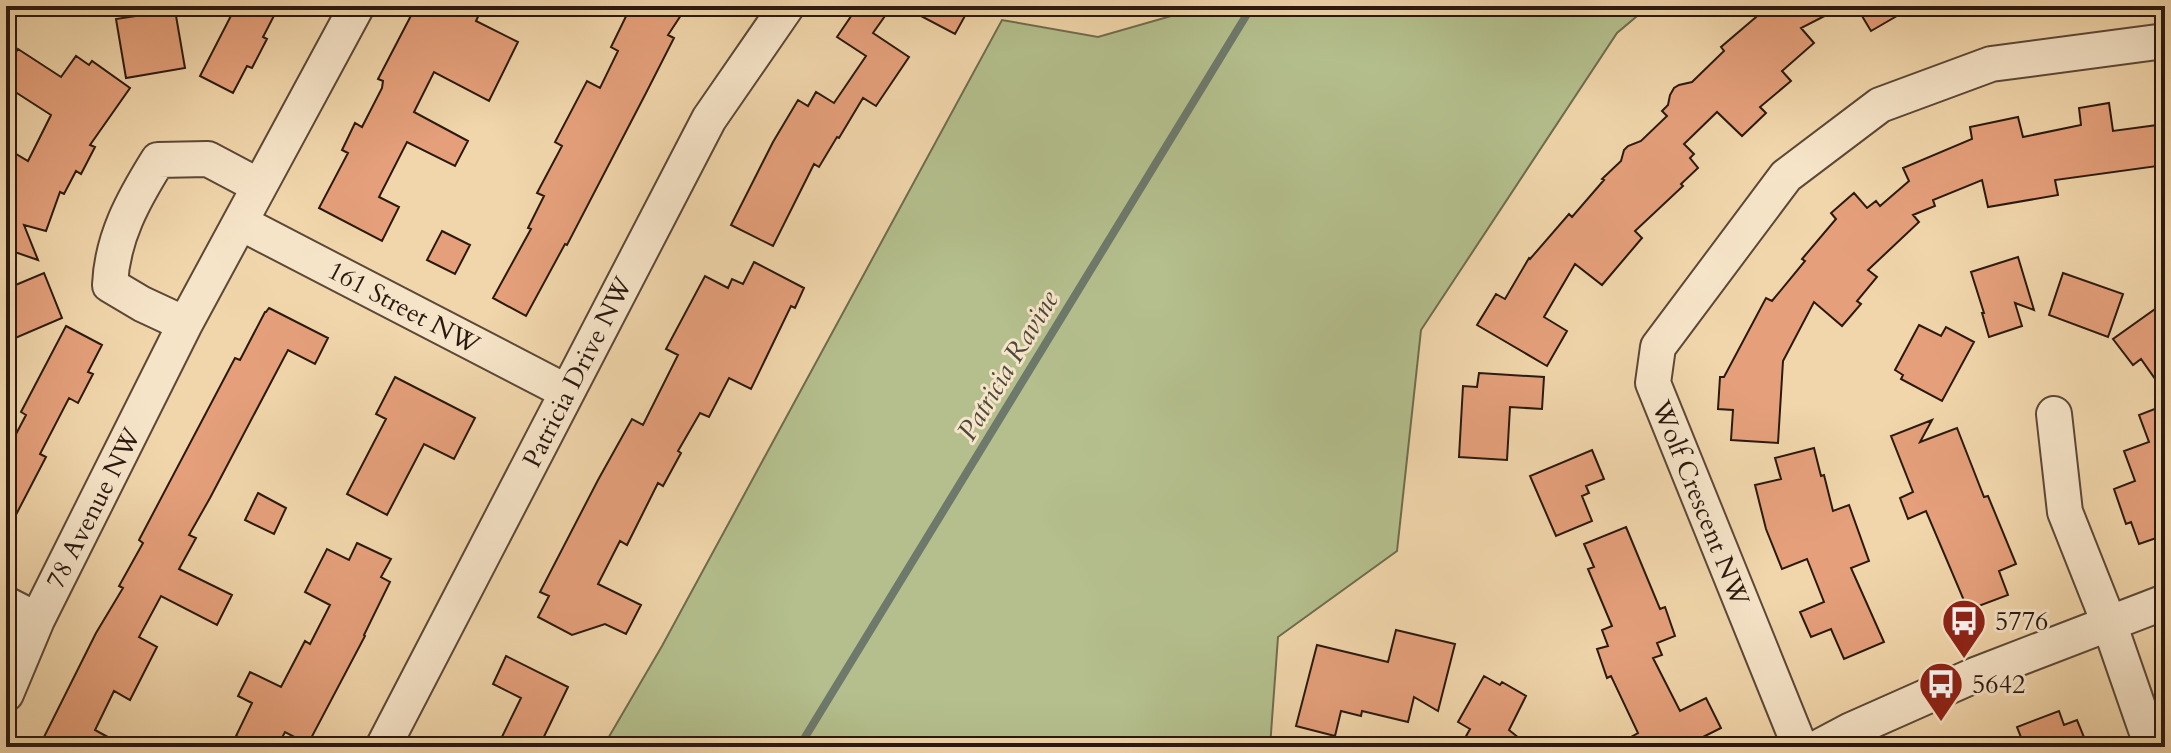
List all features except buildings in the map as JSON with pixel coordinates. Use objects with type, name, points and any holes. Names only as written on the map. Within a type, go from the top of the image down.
[{"type":"street","name":"78 Avenue NW","points":[[6,694],[37,620],[185,324],[357,6]]},
{"type":"street","name":"Patricia Drive NW","points":[[383,747],[709,119],[787,6]]},
{"type":"street","name":"Wolf Crescent NW","points":[[1800,747],[1653,383],[1658,347],[1786,176],[1880,105],[1991,64],[2165,41]]},
{"type":"street","points":[[185,324],[110,285],[111,262],[131,203],[158,160],[208,159],[259,186]]},
{"type":"street","name":"161 Street NW","points":[[241,223],[567,392]]},
{"type":"street","points":[[2054,414],[2065,512],[2109,623],[2152,747]]},
{"type":"street","points":[[1819,747],[1975,675],[2165,602]]},
{"type":"street","points":[[6,604],[37,620]]},
{"type":"green space","points":[[1206,6],[1649,6],[1617,33],[1421,330],[1397,551],[1278,637],[1270,747],[603,747],[662,646],[1002,20],[1098,37]]},
{"type":"waterway","name":"Patricia Ravine","points":[[799,747],[1252,6]]},
{"type":"place","name":"5776","points":[[1964,660]]},
{"type":"place","name":"5642","points":[[1941,723]]}]
